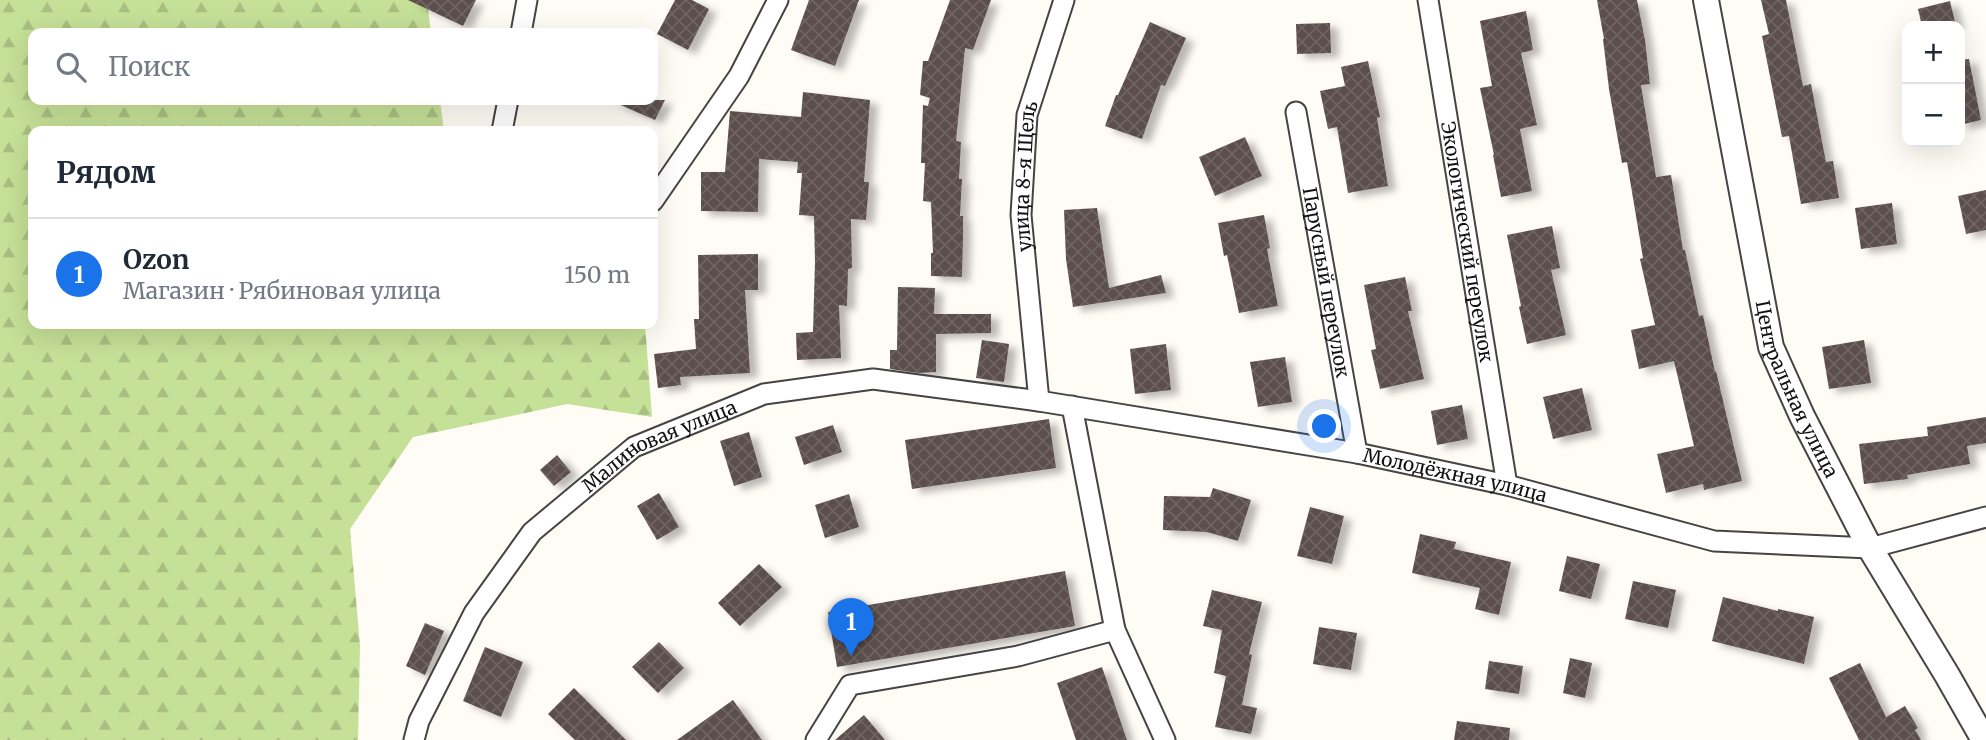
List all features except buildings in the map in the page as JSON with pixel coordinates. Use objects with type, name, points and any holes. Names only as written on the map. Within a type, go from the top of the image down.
[{"type":"street","points":[[522,28],[527,0]]},
{"type":"street","points":[[658,194],[739,76],[778,0]]},
{"type":"street","name":"улица 8-я Щель","points":[[1039,401],[1021,215],[1025,140],[1027,115],[1064,0]]},
{"type":"street","name":"Экологический переулок","points":[[1428,0],[1507,485]]},
{"type":"street","name":"Центральная улица","points":[[1706,0],[1771,347],[1802,416],[1870,548],[1984,740]]},
{"type":"street","points":[[503,126],[507,105]]},
{"type":"street","name":"Парусный переулок","points":[[1297,112],[1357,453]]},
{"type":"street","name":"Малиновая улица","points":[[414,740],[419,721],[474,612],[532,532],[634,447],[764,394],[873,379],[1039,401]]},
{"type":"street","name":"Молодёжная улица","points":[[1039,401],[1357,453],[1507,485],[1714,541],[1870,548],[1986,517]]},
{"type":"street","points":[[1072,406],[1115,630],[1165,740]]},
{"type":"street","points":[[816,740],[850,685],[1017,656],[1115,630]]},
{"type":"green space","points":[[0,0],[427,0],[430,28],[28,28],[28,105],[441,105],[443,126],[28,126],[28,329],[645,329],[652,417],[567,404],[413,437],[350,529],[360,646],[358,740],[0,740]]},
{"type":"place","name":"Ozon","points":[[851,656]]}]
